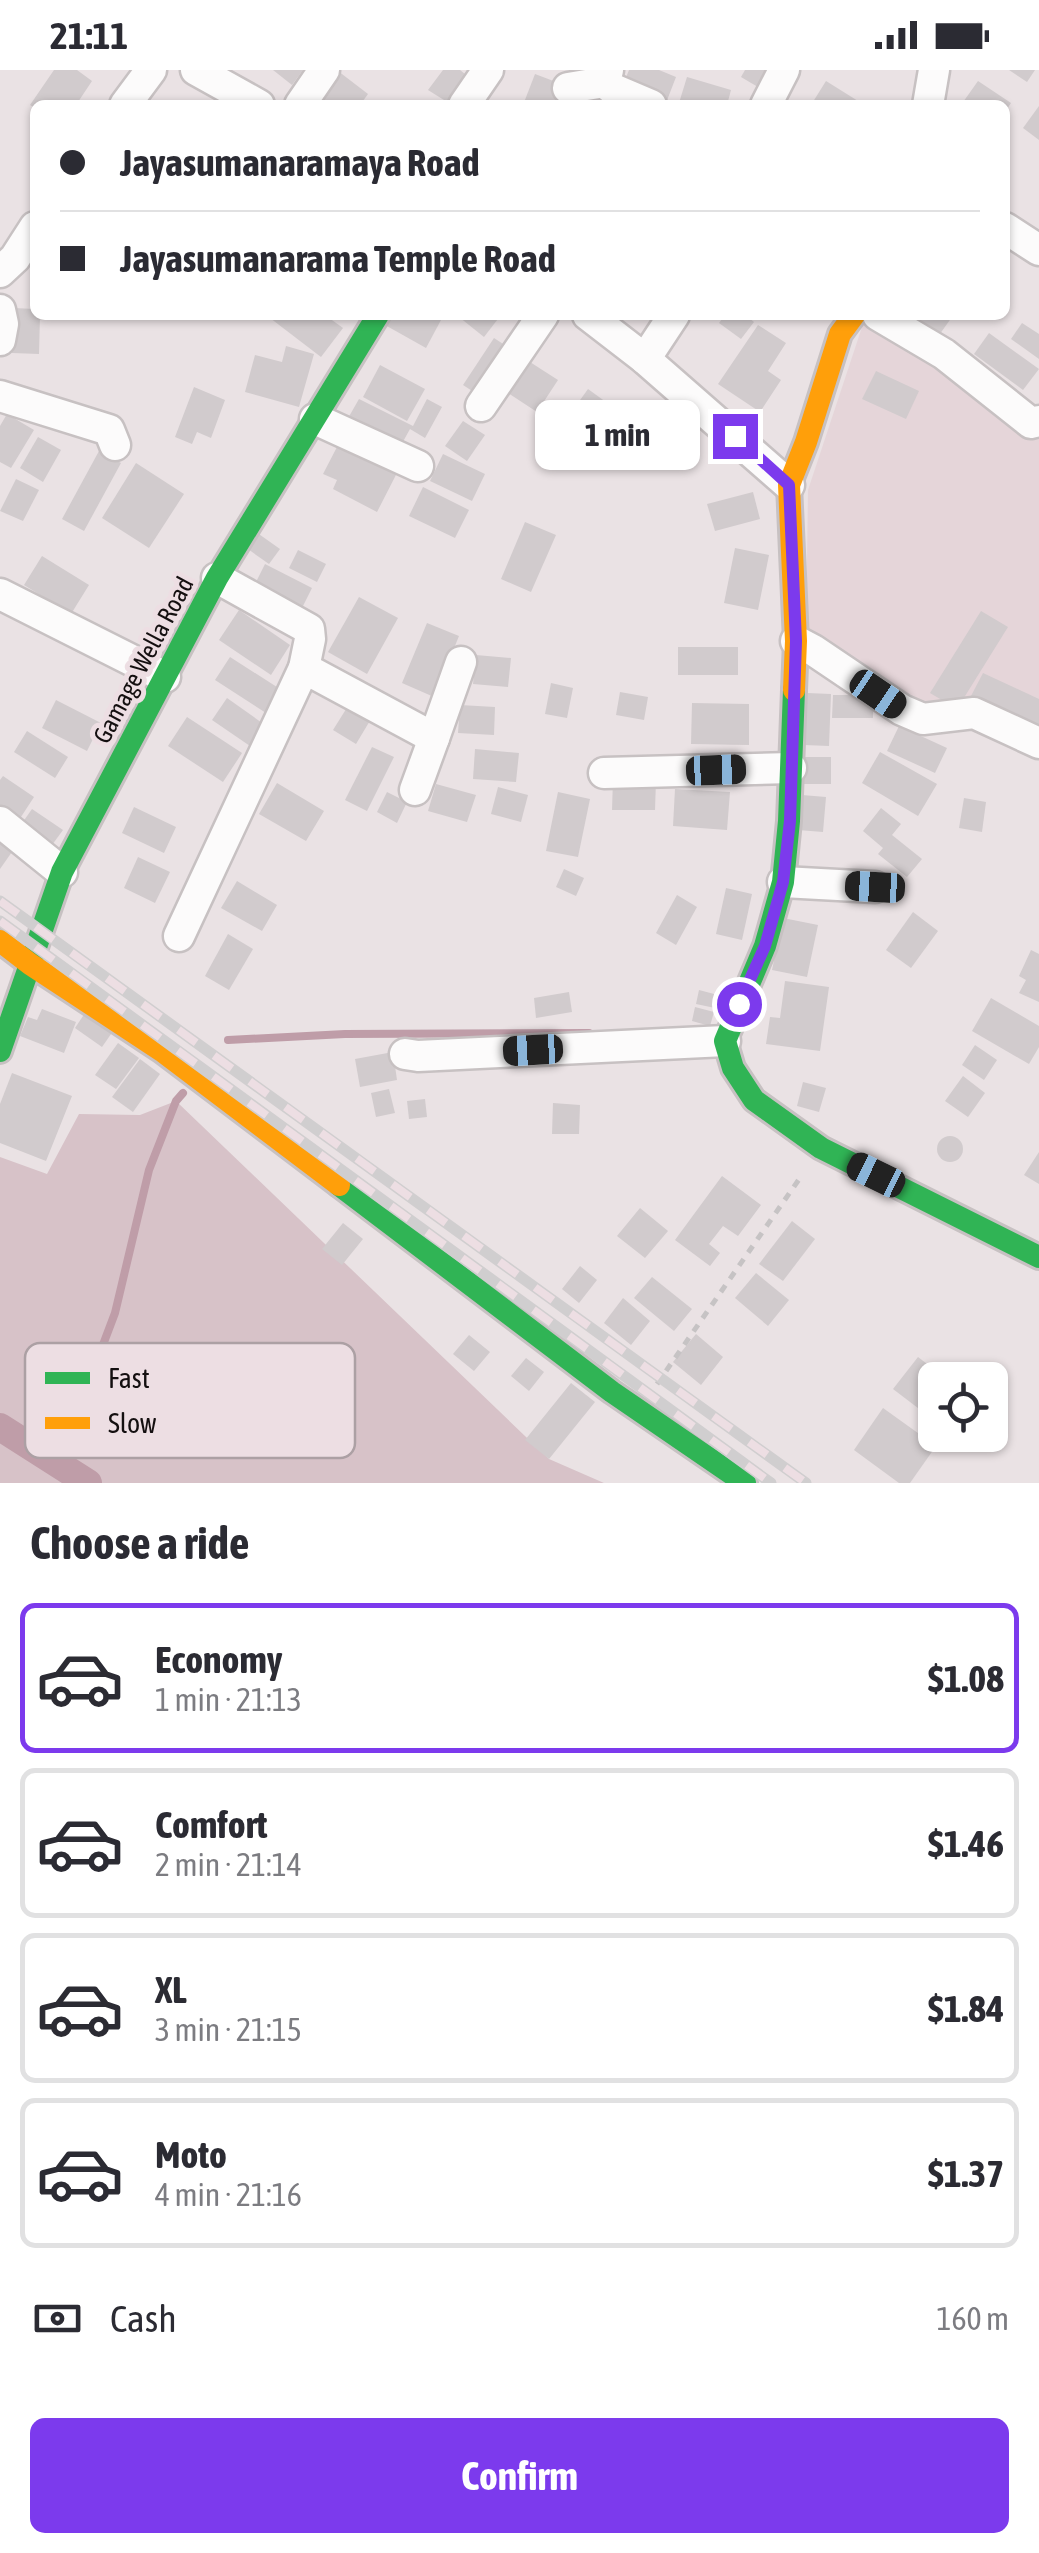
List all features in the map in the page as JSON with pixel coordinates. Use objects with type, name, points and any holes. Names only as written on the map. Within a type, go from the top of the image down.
[{"type":"street","points":[[129,100],[151,70]]},
{"type":"street","points":[[196,70],[250,100]]},
{"type":"street","points":[[303,100],[324,70]]},
{"type":"street","points":[[467,100],[488,70]]},
{"type":"street","points":[[769,100],[784,70]]},
{"type":"street","points":[[929,100],[934,70]]},
{"type":"street","points":[[568,88],[607,86],[639,100]]},
{"type":"street","points":[[1010,231],[1039,250]]},
{"type":"street","points":[[0,272],[30,235]]},
{"type":"street","points":[[0,310],[0,340]]},
{"type":"street","name":"Gamage Wella Road","points":[[0,1051],[62,872],[216,578],[375,320]]},
{"type":"street","points":[[481,406],[540,320]]},
{"type":"street","points":[[595,320],[646,359],[789,485]]},
{"type":"street","points":[[646,359],[671,320]]},
{"type":"street","points":[[850,320],[840,334],[789,485],[796,641],[790,821],[783,882],[765,946],[725,1042],[733,1068],[754,1100],[821,1148],[1039,1258]]},
{"type":"street","points":[[886,320],[944,354],[1031,423],[1039,421]]},
{"type":"street","points":[[0,396],[109,430],[115,445]]},
{"type":"street","points":[[315,419],[418,466]]},
{"type":"street","points":[[180,936],[304,668],[310,638],[309,629],[216,578]]},
{"type":"street","points":[[0,594],[165,677]]},
{"type":"street","points":[[796,641],[902,710],[923,719],[974,713],[1039,743]]},
{"type":"street","points":[[415,790],[462,662]]},
{"type":"street","points":[[304,668],[434,738]]},
{"type":"street","points":[[604,773],[791,768]]},
{"type":"street","points":[[0,822],[62,872]]},
{"type":"street","points":[[783,882],[875,887]]},
{"type":"street","points":[[0,941],[162,1051],[638,1410],[745,1483]]},
{"type":"street","points":[[405,1054],[725,1042]]},
{"type":"path","points":[[638,1410],[821,1148]]},
{"type":"shaded area","points":[[864,320],[1027,432],[1039,431],[1039,733],[930,711],[806,637],[808,490]]},
{"type":"shaded area","points":[[176,1101],[549,1459],[604,1483],[0,1483],[0,1157],[47,1174],[79,1114],[140,1115]]},
{"type":"building","points":[[54,70],[77,70],[92,81],[79,100],[33,100]]},
{"type":"building","points":[[273,70],[303,70],[292,85]]},
{"type":"building","points":[[443,70],[460,70],[471,79],[456,100],[444,100],[428,90]]},
{"type":"building","points":[[629,70],[659,70],[676,77],[667,100],[623,85]]},
{"type":"building","points":[[745,70],[774,70],[763,90],[741,77]]},
{"type":"building","points":[[1009,70],[1035,70],[1027,82]]},
{"type":"building","points":[[338,71],[368,94],[364,100],[316,100]]},
{"type":"building","points":[[535,74],[564,85],[559,100],[525,100]]},
{"type":"building","points":[[687,77],[731,90],[728,100],[680,100]]},
{"type":"building","points":[[826,81],[856,100],[814,100]]},
{"type":"building","points":[[978,81],[1006,100],[965,100]]},
{"type":"building","points":[[1039,106],[1039,140],[1023,128]]},
{"type":"building","points":[[14,308],[30,309],[30,320],[40,320],[39,354],[12,353]]},
{"type":"building","points":[[273,320],[332,320],[343,328],[321,357]]},
{"type":"building","points":[[388,320],[441,320],[426,348],[385,325]]},
{"type":"building","points":[[463,320],[497,320],[484,337]]},
{"type":"building","points":[[721,320],[754,322],[741,339],[719,323]]},
{"type":"building","points":[[896,320],[950,320],[932,345]]},
{"type":"building","points":[[1022,323],[1039,334],[1039,359],[1011,339]]},
{"type":"building","points":[[758,325],[786,343],[768,371],[781,380],[760,412],[718,384]]},
{"type":"building","points":[[989,333],[1039,369],[1023,390],[974,354]]},
{"type":"building","points":[[494,338],[514,351],[483,398],[463,385]]},
{"type":"building","points":[[286,346],[314,354],[299,407],[245,392],[255,355],[282,362]]},
{"type":"building","points":[[519,355],[558,380],[537,412],[499,387]]},
{"type":"building","points":[[380,365],[425,389],[407,421],[363,397]]},
{"type":"building","points":[[876,371],[919,391],[906,419],[862,399]]},
{"type":"building","points":[[194,387],[225,400],[211,438],[197,432],[192,444],[175,437]]},
{"type":"building","points":[[588,389],[621,413],[588,459],[555,435]]},
{"type":"building","points":[[359,399],[413,426],[427,399],[442,407],[425,438],[410,429],[400,447],[347,420]]},
{"type":"building","points":[[7,414],[34,430],[11,468],[0,462],[0,426]]},
{"type":"building","points":[[463,421],[485,435],[467,461],[445,446]]},
{"type":"building","points":[[38,437],[61,450],[43,482],[20,468]]},
{"type":"building","points":[[355,446],[399,469],[377,512],[333,489],[337,480],[323,474],[337,447],[351,454]]},
{"type":"building","points":[[99,451],[121,463],[84,531],[62,519]]},
{"type":"building","points":[[443,454],[485,474],[472,501],[430,481]]},
{"type":"building","points":[[136,463],[184,494],[149,548],[102,518]]},
{"type":"building","points":[[16,479],[39,490],[23,521],[0,511]]},
{"type":"building","points":[[423,487],[469,510],[455,538],[409,516]]},
{"type":"building","points":[[753,492],[760,519],[715,531],[707,504]]},
{"type":"building","points":[[525,522],[556,535],[531,592],[501,579]]},
{"type":"building","points":[[256,532],[280,549],[269,564],[245,547]]},
{"type":"building","points":[[735,548],[769,555],[758,610],[724,603]]},
{"type":"building","points":[[298,550],[326,564],[317,582],[289,568]]},
{"type":"building","points":[[42,556],[89,585],[71,614],[24,585]]},
{"type":"building","points":[[265,564],[312,588],[300,612],[253,588]]},
{"type":"building","points":[[359,597],[398,618],[367,674],[328,652]]},
{"type":"building","points":[[239,610],[290,645],[271,675],[219,640]]},
{"type":"building","points":[[981,611],[1008,627],[957,709],[930,693]]},
{"type":"building","points":[[427,623],[459,636],[434,697],[402,683]]},
{"type":"building","points":[[678,647],[738,647],[738,675],[678,675]]},
{"type":"building","points":[[476,655],[511,658],[508,687],[473,684]]},
{"type":"building","points":[[230,657],[280,689],[266,713],[215,680]]},
{"type":"building","points":[[983,673],[1039,699],[1039,728],[971,696]]},
{"type":"building","points":[[551,683],[573,688],[567,718],[545,714]]},
{"type":"building","points":[[620,692],[648,697],[644,720],[616,715]]},
{"type":"building","points":[[807,693],[831,694],[829,746],[804,745]]},
{"type":"building","points":[[833,695],[873,695],[873,718],[832,718]]},
{"type":"building","points":[[227,698],[265,725],[250,746],[212,720]]},
{"type":"building","points":[[56,700],[101,723],[87,751],[42,728]]},
{"type":"building","points":[[692,703],[749,704],[749,745],[691,744]]},
{"type":"building","points":[[460,705],[495,707],[494,735],[458,733]]},
{"type":"building","points":[[348,706],[371,719],[356,744],[333,730]]},
{"type":"building","points":[[187,717],[242,753],[223,782],[168,746]]},
{"type":"building","points":[[899,726],[947,748],[935,773],[887,751]]},
{"type":"building","points":[[27,731],[68,757],[55,778],[14,752]]},
{"type":"building","points":[[372,747],[394,757],[367,811],[345,800]]},
{"type":"building","points":[[475,749],[519,753],[516,782],[473,779]]},
{"type":"building","points":[[880,752],[937,784],[918,816],[862,783]]},
{"type":"building","points":[[799,757],[831,757],[831,784],[799,784]]},
{"type":"building","points":[[3,776],[34,797],[17,823],[0,812]]},
{"type":"building","points":[[613,779],[656,780],[655,810],[612,810]]},
{"type":"building","points":[[277,783],[324,811],[306,841],[259,814]]},
{"type":"building","points":[[436,784],[476,795],[467,822],[428,811]]},
{"type":"building","points":[[498,787],[528,795],[521,822],[491,814]]},
{"type":"building","points":[[675,789],[730,792],[727,830],[673,826]]},
{"type":"building","points":[[387,792],[407,802],[397,823],[377,812]]},
{"type":"building","points":[[558,792],[590,799],[578,857],[546,851]]},
{"type":"building","points":[[802,795],[826,797],[823,832],[798,830]]},
{"type":"building","points":[[964,798],[986,802],[982,832],[959,828]]},
{"type":"building","points":[[134,807],[176,827],[164,853],[122,833]]},
{"type":"building","points":[[881,808],[901,824],[892,835],[922,859],[907,877],[878,854],[883,848],[863,831]]},
{"type":"building","points":[[32,809],[63,830],[52,845],[18,829]]},
{"type":"building","points":[[0,839],[14,849],[0,869]]},
{"type":"building","points":[[138,857],[170,872],[155,903],[124,888]]},
{"type":"building","points":[[564,869],[584,878],[576,896],[556,887]]},
{"type":"building","points":[[237,881],[277,905],[262,931],[221,908]]},
{"type":"building","points":[[726,888],[752,894],[742,940],[716,934]]},
{"type":"building","points":[[677,895],[697,907],[676,945],[656,933]]},
{"type":"building","points":[[913,912],[938,931],[911,968],[886,950]]},
{"type":"building","points":[[783,918],[818,925],[807,977],[772,970]]},
{"type":"building","points":[[228,934],[253,949],[229,990],[205,976]]},
{"type":"building","points":[[1031,950],[1039,954],[1039,1002],[1019,993],[1026,980],[1019,976]]},
{"type":"building","points":[[785,981],[829,987],[820,1051],[766,1044],[770,1017],[780,1018]]},
{"type":"building","points":[[699,990],[718,995],[715,1008],[696,1004]]},
{"type":"building","points":[[569,992],[572,1012],[536,1018],[534,998]]},
{"type":"building","points":[[991,998],[1039,1026],[1039,1047],[1029,1064],[972,1031]]},
{"type":"building","points":[[91,1004],[118,1024],[102,1047],[75,1028]]},
{"type":"building","points":[[695,1007],[714,1012],[710,1026],[692,1021]]},
{"type":"building","points":[[42,1009],[76,1022],[64,1053],[20,1036],[28,1017],[37,1020]]},
{"type":"building","points":[[118,1043],[139,1058],[116,1089],[95,1075]]},
{"type":"building","points":[[975,1045],[997,1060],[984,1080],[962,1065]]},
{"type":"building","points":[[393,1052],[397,1080],[360,1087],[355,1059]]},
{"type":"building","points":[[140,1059],[160,1074],[133,1112],[112,1097]]},
{"type":"building","points":[[12,1073],[72,1096],[46,1161],[0,1143],[0,1104]]},
{"type":"building","points":[[963,1076],[985,1093],[968,1117],[945,1101]]},
{"type":"building","points":[[803,1082],[826,1088],[819,1112],[797,1106]]},
{"type":"building","points":[[389,1089],[395,1113],[376,1117],[371,1093]]},
{"type":"building","points":[[425,1099],[427,1117],[409,1119],[407,1101]]},
{"type":"building","points":[[553,1103],[580,1105],[579,1134],[552,1134]]},
{"type":"building","points":[[950,1136],[959,1140],[963,1149],[959,1158],[950,1162],[941,1158],[937,1149],[941,1140]]},
{"type":"building","points":[[1039,1152],[1039,1184],[1024,1175]]},
{"type":"building","points":[[722,1176],[761,1205],[738,1236],[723,1226],[709,1244],[720,1253],[710,1266],[675,1240]]},
{"type":"building","points":[[640,1208],[668,1231],[645,1258],[617,1236]]},
{"type":"building","points":[[792,1221],[815,1239],[783,1281],[759,1264]]},
{"type":"building","points":[[343,1223],[363,1239],[342,1265],[322,1249]]},
{"type":"building","points":[[580,1266],[597,1280],[579,1303],[562,1289]]},
{"type":"building","points":[[756,1273],[789,1300],[768,1326],[735,1298]]},
{"type":"building","points":[[652,1277],[692,1309],[674,1331],[634,1298]]},
{"type":"building","points":[[623,1298],[650,1321],[631,1345],[604,1323]]},
{"type":"building","points":[[696,1334],[723,1357],[701,1385],[673,1362]]},
{"type":"building","points":[[469,1335],[490,1352],[474,1371],[453,1354]]},
{"type":"building","points":[[918,1357],[925,1362],[918,1362],[918,1408],[893,1389]]},
{"type":"building","points":[[526,1358],[544,1372],[529,1391],[511,1376]]},
{"type":"building","points":[[571,1383],[595,1402],[549,1459],[525,1440]]},
{"type":"building","points":[[883,1408],[918,1433],[918,1452],[932,1452],[910,1483],[899,1483],[854,1450]]},
{"type":"waterway","points":[[228,1040],[345,1034],[589,1033]]},
{"type":"waterway","points":[[104,1343],[115,1313],[149,1170],[176,1101],[183,1093]]},
{"type":"waterway","points":[[0,1427],[25,1443]]},
{"type":"waterway","points":[[49,1458],[88,1483]]},
{"type":"railway","points":[[0,901],[806,1483]]},
{"type":"railway","points":[[0,921],[771,1483]]},
{"type":"traffic: fast","points":[[0,1051],[62,872],[217,578],[375,320]]},
{"type":"traffic: fast","points":[[794,690],[783,882],[765,946],[725,1041],[733,1068],[754,1100],[821,1148],[1039,1257]]},
{"type":"traffic: fast","points":[[339,1185],[612,1392],[745,1483]]},
{"type":"traffic: slow","points":[[794,690],[796,641],[789,485],[840,334],[850,320]]},
{"type":"traffic: slow","points":[[0,941],[162,1051],[339,1185]]},
{"type":"route","points":[[735,436],[789,485],[796,641],[790,821],[783,882],[765,946],[739,1004]]}]
